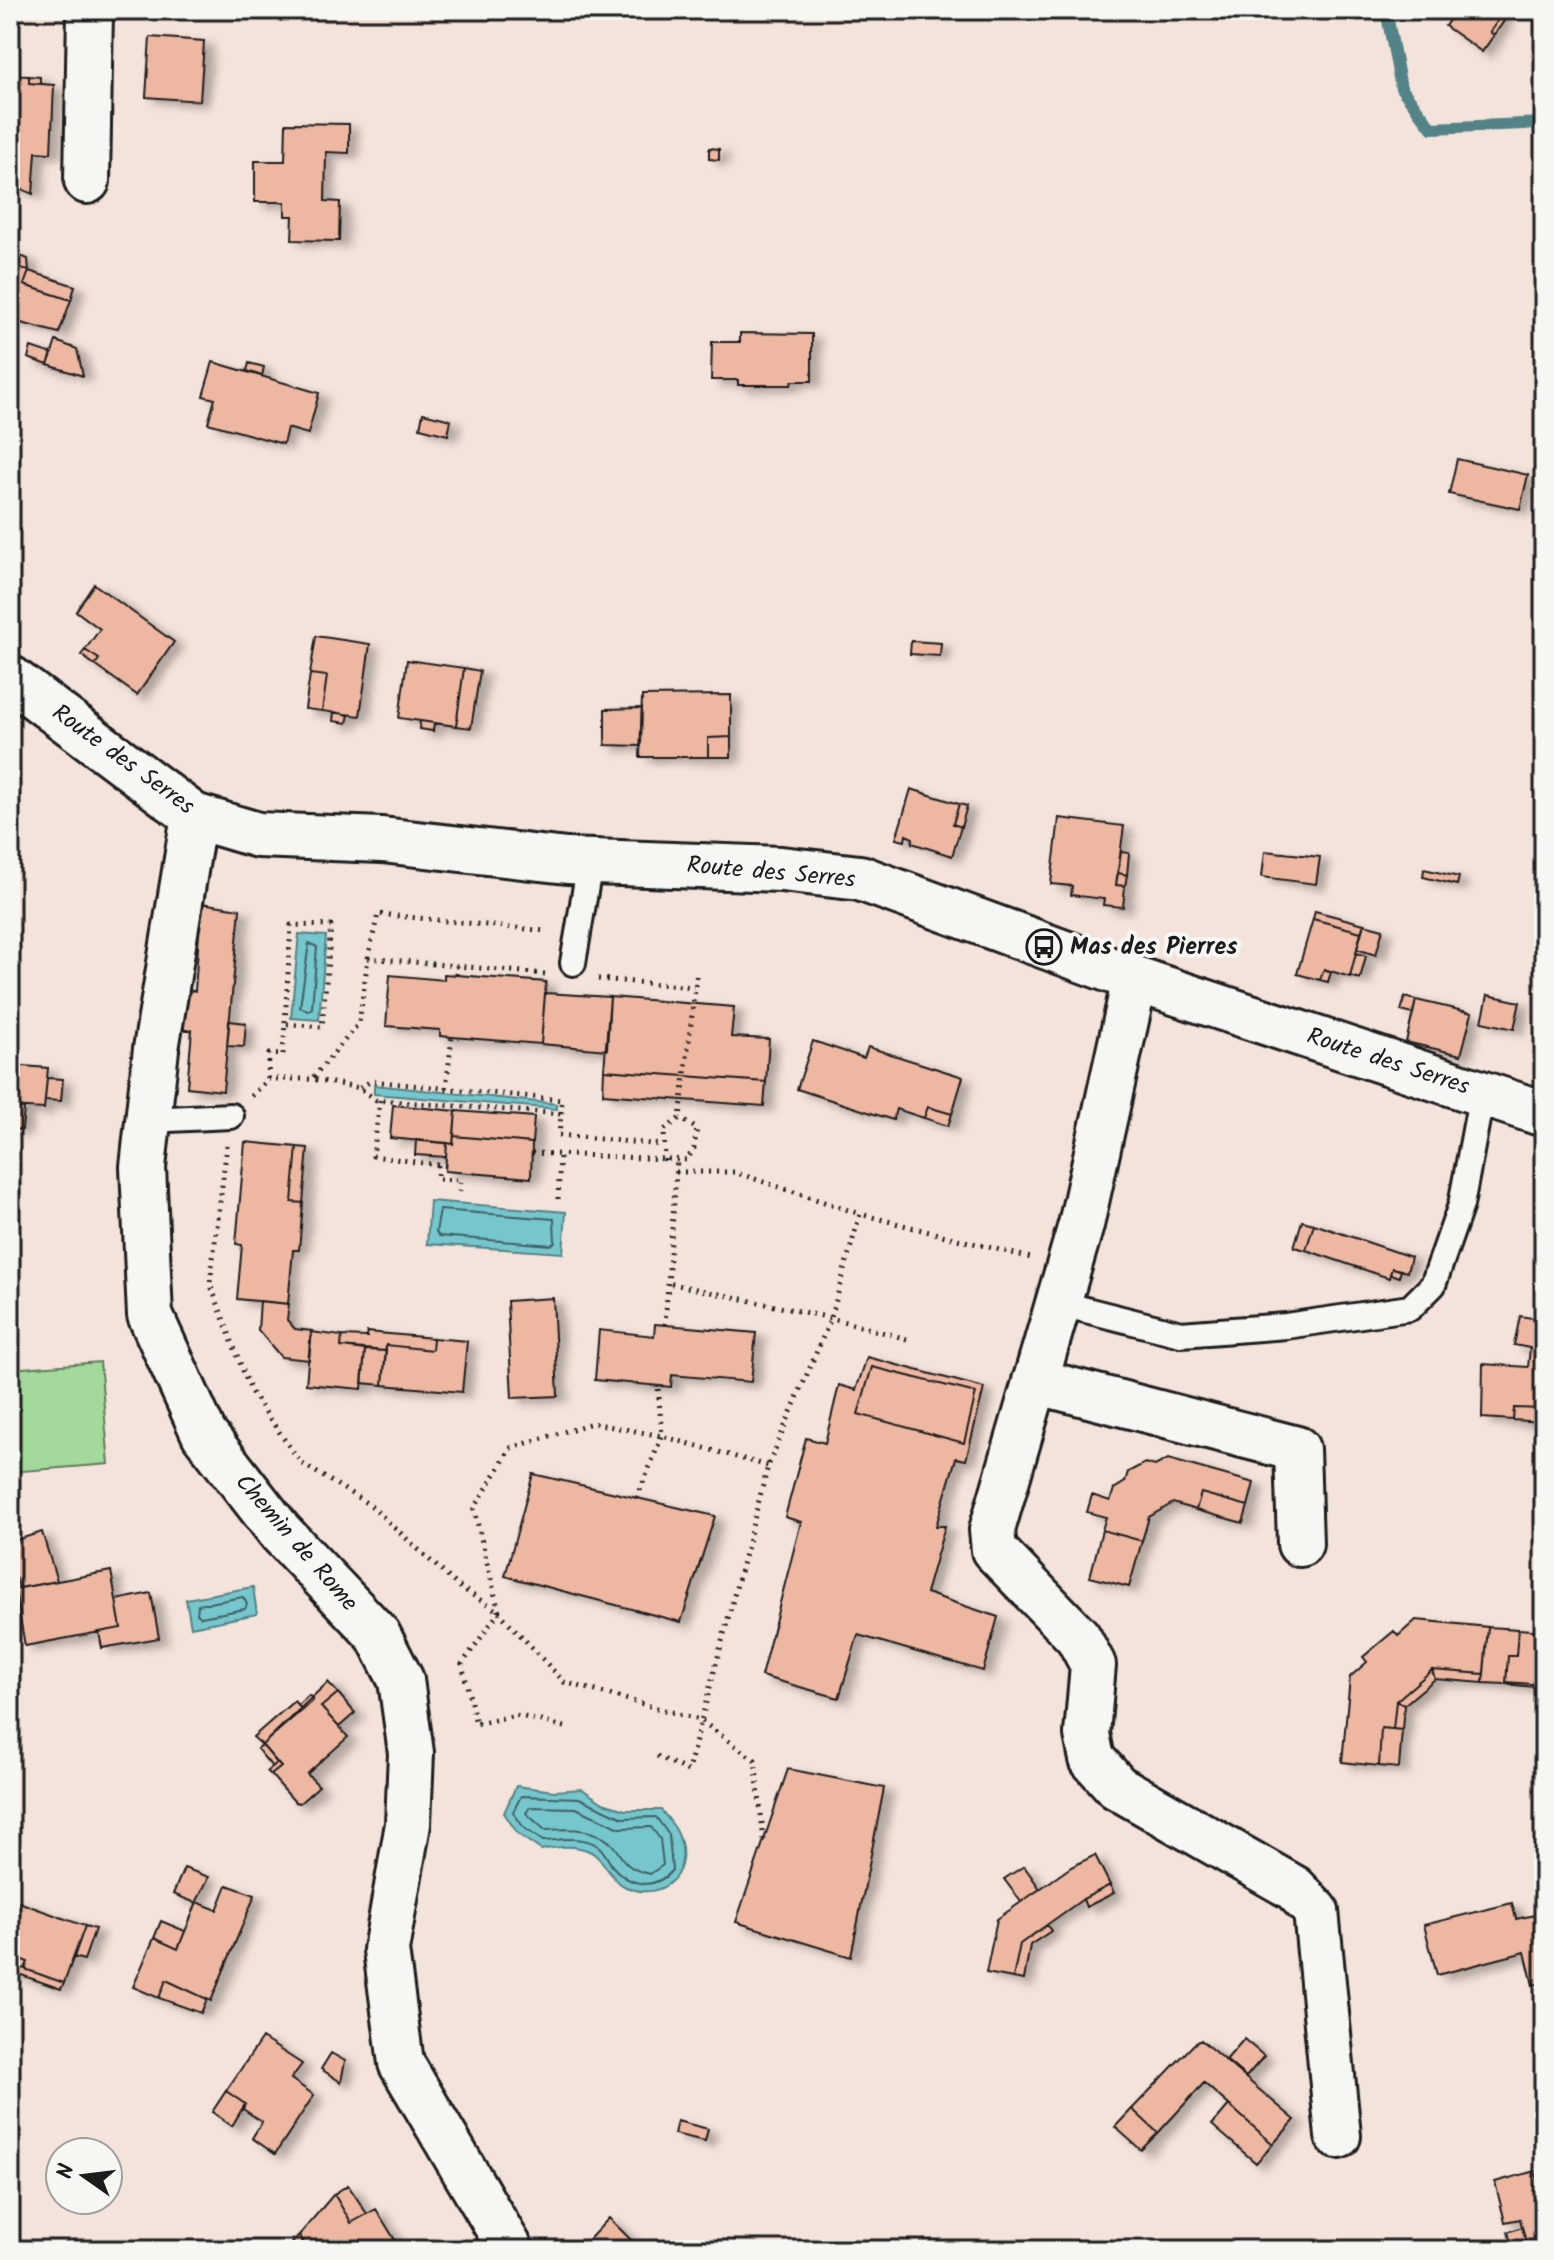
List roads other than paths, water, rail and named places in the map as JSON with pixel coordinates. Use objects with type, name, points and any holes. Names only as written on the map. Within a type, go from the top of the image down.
[{"type":"street","points":[[87,181],[90,10]]},
{"type":"street","name":"Route des Serres","points":[[10,678],[194,816],[258,835],[382,840],[590,862],[781,869],[860,878],[1135,979],[1544,1114]]},
{"type":"street","name":"Chemin de Rome","points":[[194,816],[156,1049],[143,1167],[150,1315],[204,1434],[280,1532],[378,1635],[401,1680],[411,1753],[408,1824],[386,1950],[401,2063],[511,2250]]},
{"type":"street","points":[[1135,979],[1057,1277],[1035,1381],[992,1530],[994,1550],[1078,1637],[1093,1665],[1087,1734],[1092,1759],[1117,1787],[1294,1888],[1316,1911],[1338,2136]]},
{"type":"street","points":[[1035,1381],[1297,1449],[1300,1544]]},
{"type":"lane","points":[[573,972],[590,862]]},
{"type":"lane","points":[[1057,1277],[1181,1334],[1286,1326],[1410,1308],[1433,1285],[1461,1205],[1482,1093]]},
{"type":"lane","points":[[148,1120],[231,1116]]},
{"type":"water","points":[[299,934],[326,936],[319,1020],[291,1018]]},
{"type":"water","points":[[374,1085],[557,1104],[557,1109],[374,1094]]},
{"type":"water","points":[[430,1201],[566,1212],[563,1253],[427,1244]]},
{"type":"water","points":[[253,1587],[257,1614],[191,1627],[186,1599]]},
{"type":"water","points":[[516,1786],[554,1791],[582,1789],[603,1803],[625,1810],[661,1810],[676,1830],[681,1844],[680,1869],[665,1886],[654,1891],[640,1891],[620,1884],[596,1855],[585,1849],[566,1847],[541,1850],[518,1834],[504,1813]]},
{"type":"waterway","points":[[1386,10],[1401,88],[1432,128],[1544,123]]},
{"type":"place","name":"Mas des Pierres","points":[[1044,947]]}]
